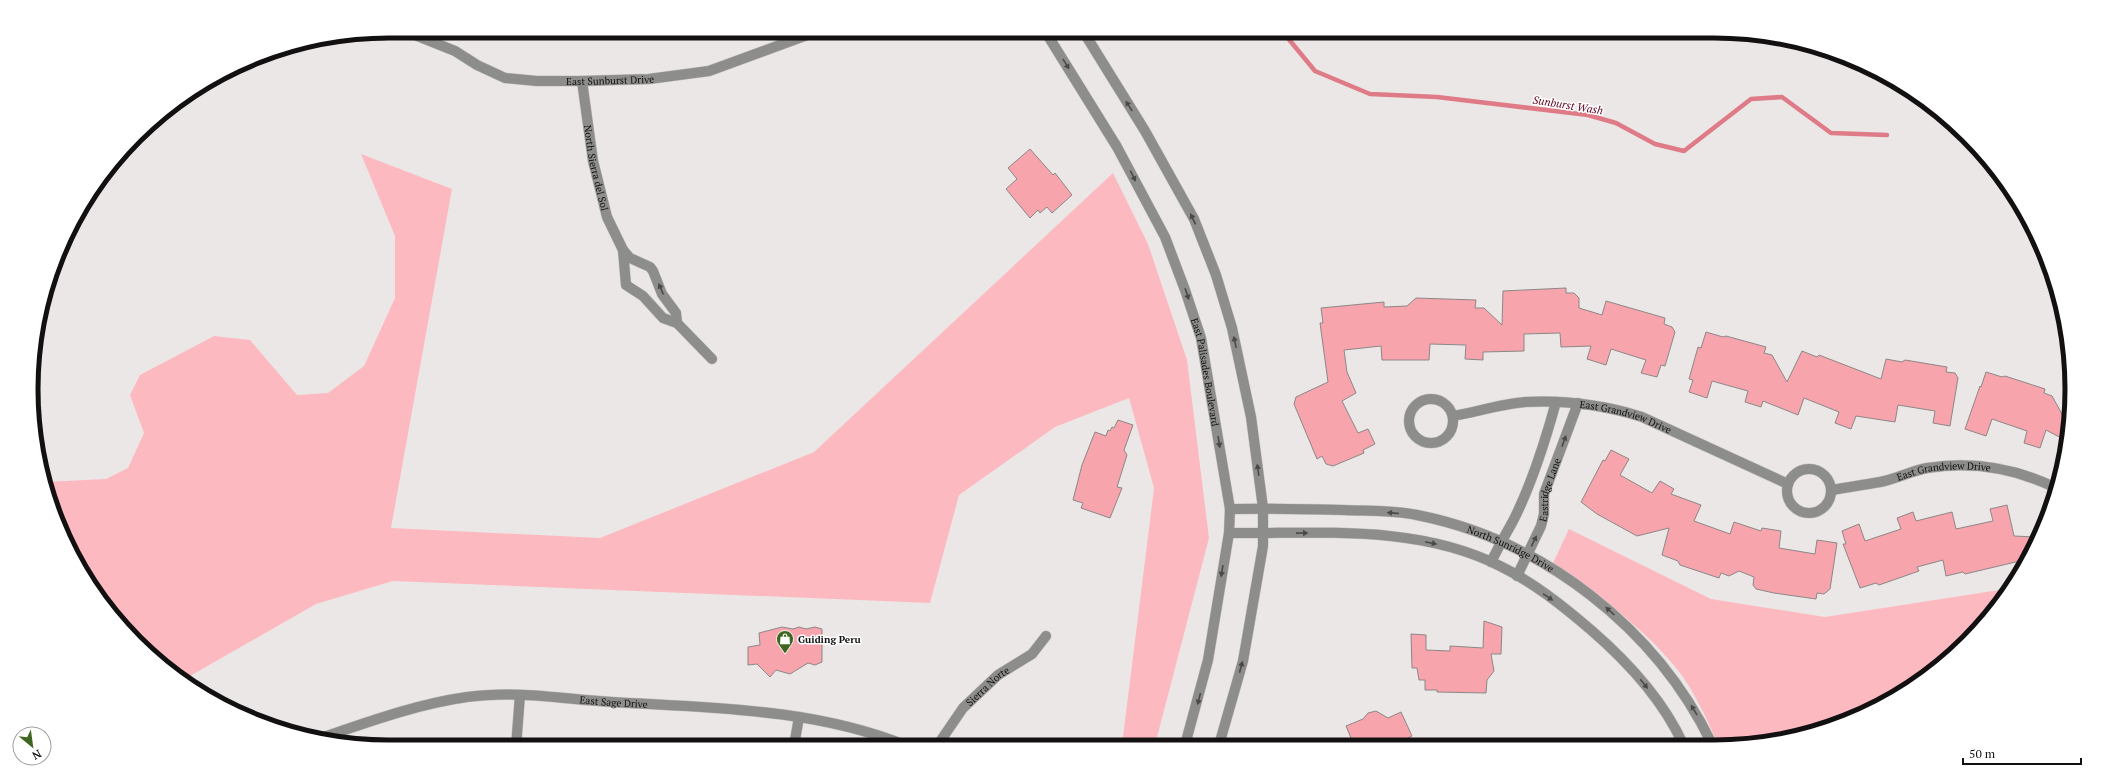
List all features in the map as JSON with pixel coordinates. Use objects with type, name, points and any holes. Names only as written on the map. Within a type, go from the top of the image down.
[{"type":"street","name":"East Sunburst Drive","points":[[422,38],[455,51],[477,65],[505,78],[537,81],[649,79],[710,71],[799,38]]},
{"type":"street","name":"East Palisades Boulevard","points":[[1049,38],[1118,147],[1165,237],[1186,290],[1201,338],[1230,509],[1229,533],[1208,660],[1186,740]]},
{"type":"street","points":[[1087,38],[1145,131],[1194,219],[1216,275],[1232,328],[1251,417],[1263,508],[1263,546],[1243,660],[1220,740]]},
{"type":"street","name":"North Sierra del Sol","points":[[582,81],[593,161],[607,217],[623,250],[630,258],[650,267],[654,271],[662,294],[676,313],[677,323]]},
{"type":"street","name":"North Sierra del Sol","points":[[623,250],[626,285],[643,296],[663,318],[677,323],[712,359]]},
{"type":"street","points":[[1426,400],[1440,400],[1450,410],[1453,416],[1451,430],[1440,440],[1433,442],[1420,439],[1411,428],[1411,414],[1419,402],[1426,400]]},
{"type":"street","name":"East Grandview Drive","points":[[1453,416],[1524,402],[1578,403],[1617,409],[1642,417],[1788,484]]},
{"type":"street","name":"Eastridge Lane","points":[[1491,562],[1500,542],[1513,521],[1534,471],[1556,402]]},
{"type":"street","name":"Eastridge Lane","points":[[1517,576],[1541,526],[1544,514],[1544,494],[1578,403]]},
{"type":"street","name":"East Grandview Drive","points":[[1832,490],[1880,482],[1924,469],[1968,465],[1986,466],[2052,482]]},
{"type":"street","points":[[1809,468],[1822,472],[1830,483],[1832,490],[1827,504],[1814,513],[1807,513],[1793,506],[1787,492],[1788,484],[1796,473],[1809,468]]},
{"type":"street","name":"North Sunridge Drive","points":[[1230,509],[1263,508],[1383,512],[1415,515],[1451,523],[1500,542],[1527,555],[1606,607],[1636,634],[1683,693],[1710,740]]},
{"type":"street","name":"North Sunridge Drive","points":[[1229,533],[1340,532],[1412,539],[1455,548],[1491,562],[1517,576],[1566,608],[1630,666],[1676,729],[1682,740]]},
{"type":"street","name":"Sierra Norte","points":[[941,740],[963,708],[998,675],[1032,654],[1046,636]]},
{"type":"street","points":[[517,740],[520,695]]},
{"type":"street","name":"East Sage Drive","points":[[331,735],[415,708],[467,697],[520,695],[694,706],[799,717],[850,727],[889,740]]},
{"type":"street","points":[[795,740],[799,717]]},
{"type":"shaded area","points":[[361,154],[452,189],[391,528],[600,538],[814,452],[1113,173],[1148,244],[1187,360],[1209,538],[1156,740],[1123,740],[1154,488],[1129,398],[1055,427],[959,495],[930,603],[393,581],[316,604],[188,677],[158,653],[141,637],[125,620],[97,584],[74,544],[51,482],[106,479],[128,468],[144,433],[130,395],[140,375],[214,336],[250,340],[297,395],[328,393],[364,366],[395,298],[395,236]]},
{"type":"shaded area","points":[[1569,529],[1711,599],[1825,617],[2002,590],[1978,620],[1945,653],[1909,681],[1890,693],[1848,713],[1805,728],[1760,737],[1716,740],[1700,705],[1689,686],[1664,654],[1619,612],[1553,563]]},
{"type":"building","points":[[1030,149],[1053,175],[1055,173],[1072,195],[1052,213],[1047,207],[1040,213],[1038,210],[1030,218],[1006,189],[1017,179],[1008,168]]},
{"type":"building","points":[[1566,288],[1566,293],[1574,293],[1579,298],[1579,308],[1602,315],[1606,301],[1665,318],[1664,324],[1672,327],[1675,332],[1665,366],[1661,365],[1657,377],[1641,373],[1646,360],[1611,349],[1606,365],[1587,359],[1591,346],[1561,347],[1560,333],[1524,334],[1524,351],[1483,352],[1483,360],[1465,359],[1466,345],[1430,344],[1429,360],[1382,360],[1381,346],[1344,350],[1347,372],[1356,393],[1342,401],[1358,433],[1368,429],[1375,444],[1363,450],[1364,453],[1333,466],[1326,464],[1322,456],[1317,459],[1294,404],[1296,397],[1328,382],[1320,323],[1323,323],[1321,308],[1384,302],[1384,307],[1407,306],[1416,298],[1476,300],[1475,308],[1484,308],[1502,325],[1503,291]]},
{"type":"building","points":[[1706,332],[1766,347],[1764,353],[1772,355],[1787,382],[1802,351],[1817,357],[1819,355],[1881,379],[1886,359],[1902,362],[1905,360],[1947,367],[1946,372],[1955,373],[1958,378],[1950,426],[1933,423],[1935,411],[1898,405],[1895,422],[1856,416],[1851,429],[1835,423],[1839,412],[1804,398],[1798,415],[1763,401],[1761,407],[1745,402],[1748,391],[1712,381],[1707,398],[1689,392],[1693,380],[1689,379],[1698,347],[1701,348]]},
{"type":"building","points":[[1986,372],[2002,377],[2005,376],[2045,389],[2044,393],[2052,396],[2062,414],[2064,410],[2061,438],[2046,430],[2040,448],[2024,443],[2027,431],[1992,419],[1986,436],[1965,429],[1980,386],[1981,387]]},
{"type":"building","points":[[1118,420],[1133,425],[1124,450],[1127,455],[1117,487],[1122,488],[1110,518],[1081,508],[1083,503],[1073,500],[1082,465],[1095,432],[1106,436],[1108,430],[1110,431],[1112,427],[1114,428]]},
{"type":"building","points":[[1611,450],[1629,459],[1620,475],[1652,493],[1660,481],[1674,489],[1671,494],[1701,505],[1694,521],[1730,534],[1734,522],[1761,531],[1762,528],[1781,531],[1779,548],[1815,554],[1817,540],[1837,543],[1830,589],[1824,594],[1817,593],[1816,599],[1756,589],[1753,585],[1754,577],[1739,571],[1729,576],[1721,573],[1719,578],[1680,565],[1678,561],[1662,555],[1669,528],[1637,536],[1597,514],[1581,502],[1603,460],[1605,461]]},
{"type":"building","points":[[2007,505],[2014,536],[2032,537],[2020,561],[1965,574],[1963,572],[1946,576],[1943,560],[1917,567],[1919,571],[1879,585],[1876,583],[1860,588],[1843,544],[1846,544],[1842,531],[1859,524],[1865,541],[1901,529],[1897,518],[1913,512],[1916,521],[1952,512],[1956,529],[1993,521],[1990,509]]},
{"type":"building","points":[[1484,621],[1502,627],[1501,654],[1491,654],[1494,671],[1487,680],[1486,693],[1437,692],[1437,690],[1425,690],[1425,680],[1419,680],[1417,668],[1412,668],[1411,634],[1426,635],[1426,650],[1450,651],[1450,646],[1483,648]]},
{"type":"building","name":"Guiding Peru","points":[[782,627],[793,629],[799,627],[806,629],[815,627],[822,629],[822,662],[815,665],[808,663],[790,674],[776,670],[770,677],[757,664],[748,665],[748,647],[760,645],[759,633]]},
{"type":"building","points":[[1376,711],[1388,718],[1401,712],[1412,736],[1408,738],[1409,740],[1352,740],[1346,726],[1363,719],[1368,713]]},
{"type":"waterway","name":"Sunburst Wash","points":[[1288,38],[1315,71],[1370,94],[1437,97],[1588,115],[1616,123],[1655,144],[1684,151],[1751,99],[1782,97],[1831,133],[1887,135]]},
{"type":"place","name":"Guiding Peru","points":[[785,654]]}]
